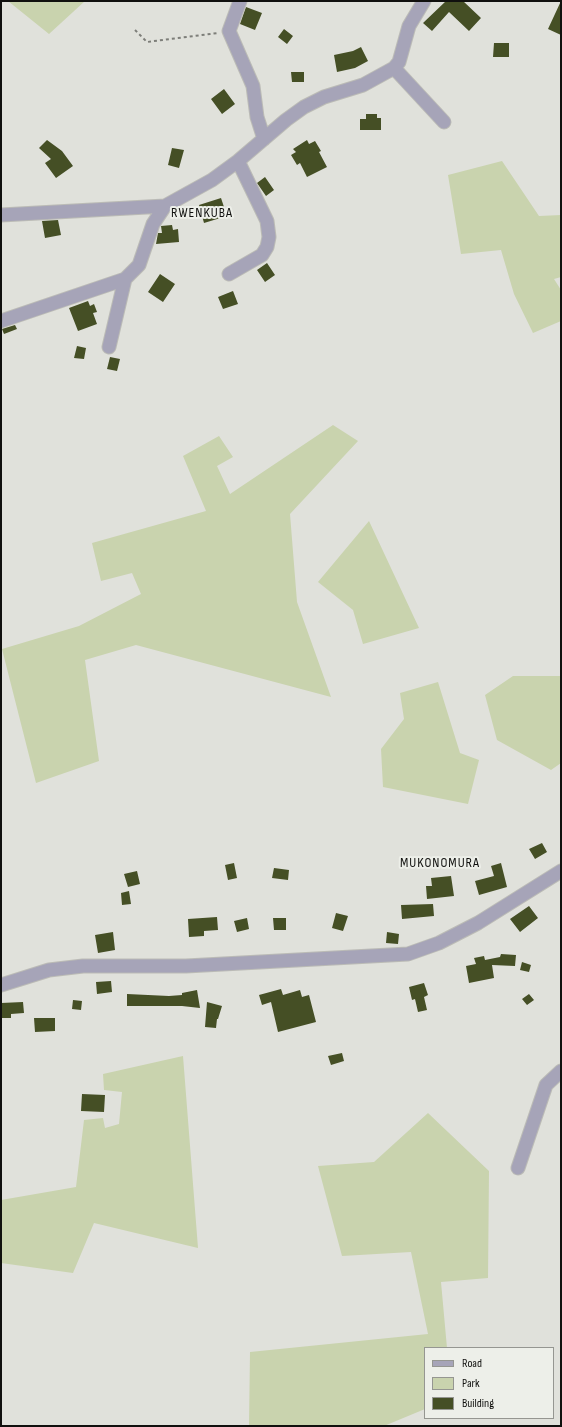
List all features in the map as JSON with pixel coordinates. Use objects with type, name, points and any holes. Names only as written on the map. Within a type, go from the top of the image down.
[{"type":"street","points":[[240,1],[229,31],[253,86],[257,117],[264,139]]},
{"type":"street","points":[[1,321],[125,279],[139,265],[153,224],[166,206],[212,180],[238,162],[286,120],[312,102],[363,85],[394,68],[399,62],[409,26],[424,1]]},
{"type":"street","points":[[394,68],[444,122]]},
{"type":"street","points":[[229,274],[262,255],[269,237],[267,221],[238,162]]},
{"type":"street","points":[[1,215],[166,206]]},
{"type":"street","points":[[109,347],[125,279]]},
{"type":"street","points":[[1,985],[49,970],[83,966],[186,966],[408,954],[439,943],[478,923],[561,871]]},
{"type":"street","points":[[518,1168],[546,1085],[561,1071]]},
{"type":"path","points":[[135,30],[147,42],[229,31]]},
{"type":"green space","points":[[8,1],[85,1],[49,34]]},
{"type":"green space","points":[[502,161],[539,216],[561,215],[561,277],[554,279],[561,290],[561,321],[533,333],[514,294],[501,250],[461,254],[448,175]]},
{"type":"green space","points":[[333,425],[358,441],[290,514],[297,602],[331,697],[136,645],[85,660],[99,761],[36,783],[2,649],[79,626],[141,594],[132,573],[101,581],[92,543],[206,511],[183,456],[219,436],[233,457],[217,466],[230,494]]},
{"type":"green space","points":[[369,521],[419,628],[363,644],[353,610],[318,582]]},
{"type":"green space","points":[[513,676],[561,676],[561,763],[551,770],[497,740],[485,695]]},
{"type":"green space","points":[[438,682],[460,753],[479,760],[468,804],[383,787],[381,749],[404,719],[400,693]]},
{"type":"green space","points":[[183,1056],[198,1248],[94,1223],[73,1273],[1,1263],[1,1200],[76,1187],[84,1120],[103,1118],[105,1128],[119,1124],[122,1092],[104,1090],[103,1074]]},
{"type":"green space","points":[[428,1113],[489,1171],[488,1278],[441,1282],[447,1347],[424,1347],[424,1409],[384,1426],[249,1426],[250,1352],[428,1334],[411,1252],[342,1256],[318,1166],[374,1162]]},
{"type":"building","points":[[446,1],[463,1],[481,18],[469,31],[449,12],[432,31],[423,23]]},
{"type":"building","points":[[561,1],[561,35],[548,29]]},
{"type":"building","points":[[246,7],[262,13],[255,30],[240,24]]},
{"type":"building","points":[[284,29],[293,36],[287,44],[278,37]]},
{"type":"building","points":[[494,43],[509,43],[509,57],[493,57]]},
{"type":"building","points":[[361,47],[368,61],[355,68],[337,72],[334,55],[353,51]]},
{"type":"building","points":[[291,72],[304,72],[304,82],[292,82]]},
{"type":"building","points":[[224,89],[235,104],[222,114],[211,99]]},
{"type":"building","points":[[366,114],[377,114],[377,118],[381,118],[381,130],[360,130],[360,119],[366,119]]},
{"type":"building","points":[[47,140],[62,151],[73,166],[56,178],[45,163],[51,159],[39,148]]},
{"type":"building","points":[[307,140],[309,144],[315,141],[321,151],[319,152],[327,167],[307,177],[300,163],[297,165],[291,155],[296,152],[293,149]]},
{"type":"building","points":[[172,148],[184,150],[179,168],[168,165]]},
{"type":"building","points":[[265,177],[274,190],[266,196],[257,183]]},
{"type":"building","points":[[221,198],[227,216],[204,223],[199,205]]},
{"type":"building","points":[[58,220],[61,235],[45,238],[42,221]]},
{"type":"building","points":[[172,225],[173,230],[178,229],[179,242],[156,244],[158,233],[162,233],[161,226]]},
{"type":"building","points":[[267,263],[275,275],[265,282],[257,270]]},
{"type":"building","points":[[160,274],[175,284],[163,302],[148,292]]},
{"type":"building","points":[[233,291],[238,304],[223,309],[218,297]]},
{"type":"building","points":[[88,301],[90,306],[94,304],[97,312],[93,313],[97,324],[78,331],[69,308]]},
{"type":"building","points":[[15,325],[17,329],[4,334],[2,329]]},
{"type":"building","points":[[77,346],[86,348],[84,359],[74,358]]},
{"type":"building","points":[[110,357],[120,359],[117,371],[107,369]]},
{"type":"building","points":[[542,843],[547,852],[535,859],[529,849]]},
{"type":"building","points":[[234,863],[237,878],[228,880],[225,865]]},
{"type":"building","points":[[501,863],[507,887],[479,895],[475,881],[494,876],[491,866]]},
{"type":"building","points":[[274,868],[289,870],[288,880],[272,878]]},
{"type":"building","points":[[137,871],[140,884],[128,887],[124,874]]},
{"type":"building","points":[[451,876],[454,896],[427,899],[426,886],[432,886],[431,878]]},
{"type":"building","points":[[129,891],[131,904],[122,905],[121,893]]},
{"type":"building","points":[[433,904],[434,916],[402,919],[401,905]]},
{"type":"building","points":[[529,906],[538,918],[520,932],[510,919]]},
{"type":"building","points":[[336,913],[348,916],[343,931],[332,928]]},
{"type":"building","points":[[217,917],[218,930],[204,931],[204,936],[189,937],[188,919]]},
{"type":"building","points":[[247,918],[249,929],[237,932],[234,921]]},
{"type":"building","points":[[273,918],[286,918],[286,930],[274,930]]},
{"type":"building","points":[[113,932],[115,950],[98,953],[95,935]]},
{"type":"building","points":[[387,932],[399,934],[398,944],[386,943]]},
{"type":"building","points":[[501,954],[516,955],[515,966],[492,965],[494,978],[469,983],[466,966],[476,964],[474,958],[484,956],[485,960],[500,957]]},
{"type":"building","points":[[522,962],[531,965],[529,972],[520,970]]},
{"type":"building","points":[[111,981],[112,992],[97,994],[96,982]]},
{"type":"building","points":[[424,983],[428,995],[424,997],[427,1010],[418,1012],[415,999],[412,1000],[409,987]]},
{"type":"building","points":[[281,989],[283,995],[300,990],[302,997],[309,995],[316,1022],[278,1032],[271,1002],[262,1005],[259,995]]},
{"type":"building","points":[[197,990],[200,1008],[182,1006],[127,1006],[127,994],[169,996],[182,995],[182,993]]},
{"type":"building","points":[[529,994],[534,1000],[527,1005],[522,999]]},
{"type":"building","points":[[73,1000],[82,1001],[81,1010],[72,1009]]},
{"type":"building","points":[[23,1002],[24,1013],[11,1014],[11,1018],[1,1018],[1,1003]]},
{"type":"building","points":[[207,1002],[222,1006],[217,1019],[216,1028],[205,1027]]},
{"type":"building","points":[[34,1018],[55,1018],[55,1031],[35,1032]]},
{"type":"building","points":[[342,1053],[344,1061],[331,1065],[328,1056]]},
{"type":"building","points":[[82,1094],[105,1095],[104,1112],[81,1111]]},
{"type":"district","name":"RWENKUBA","points":[[202,213]]},
{"type":"district","name":"MUKONOMURA","points":[[440,863]]}]
